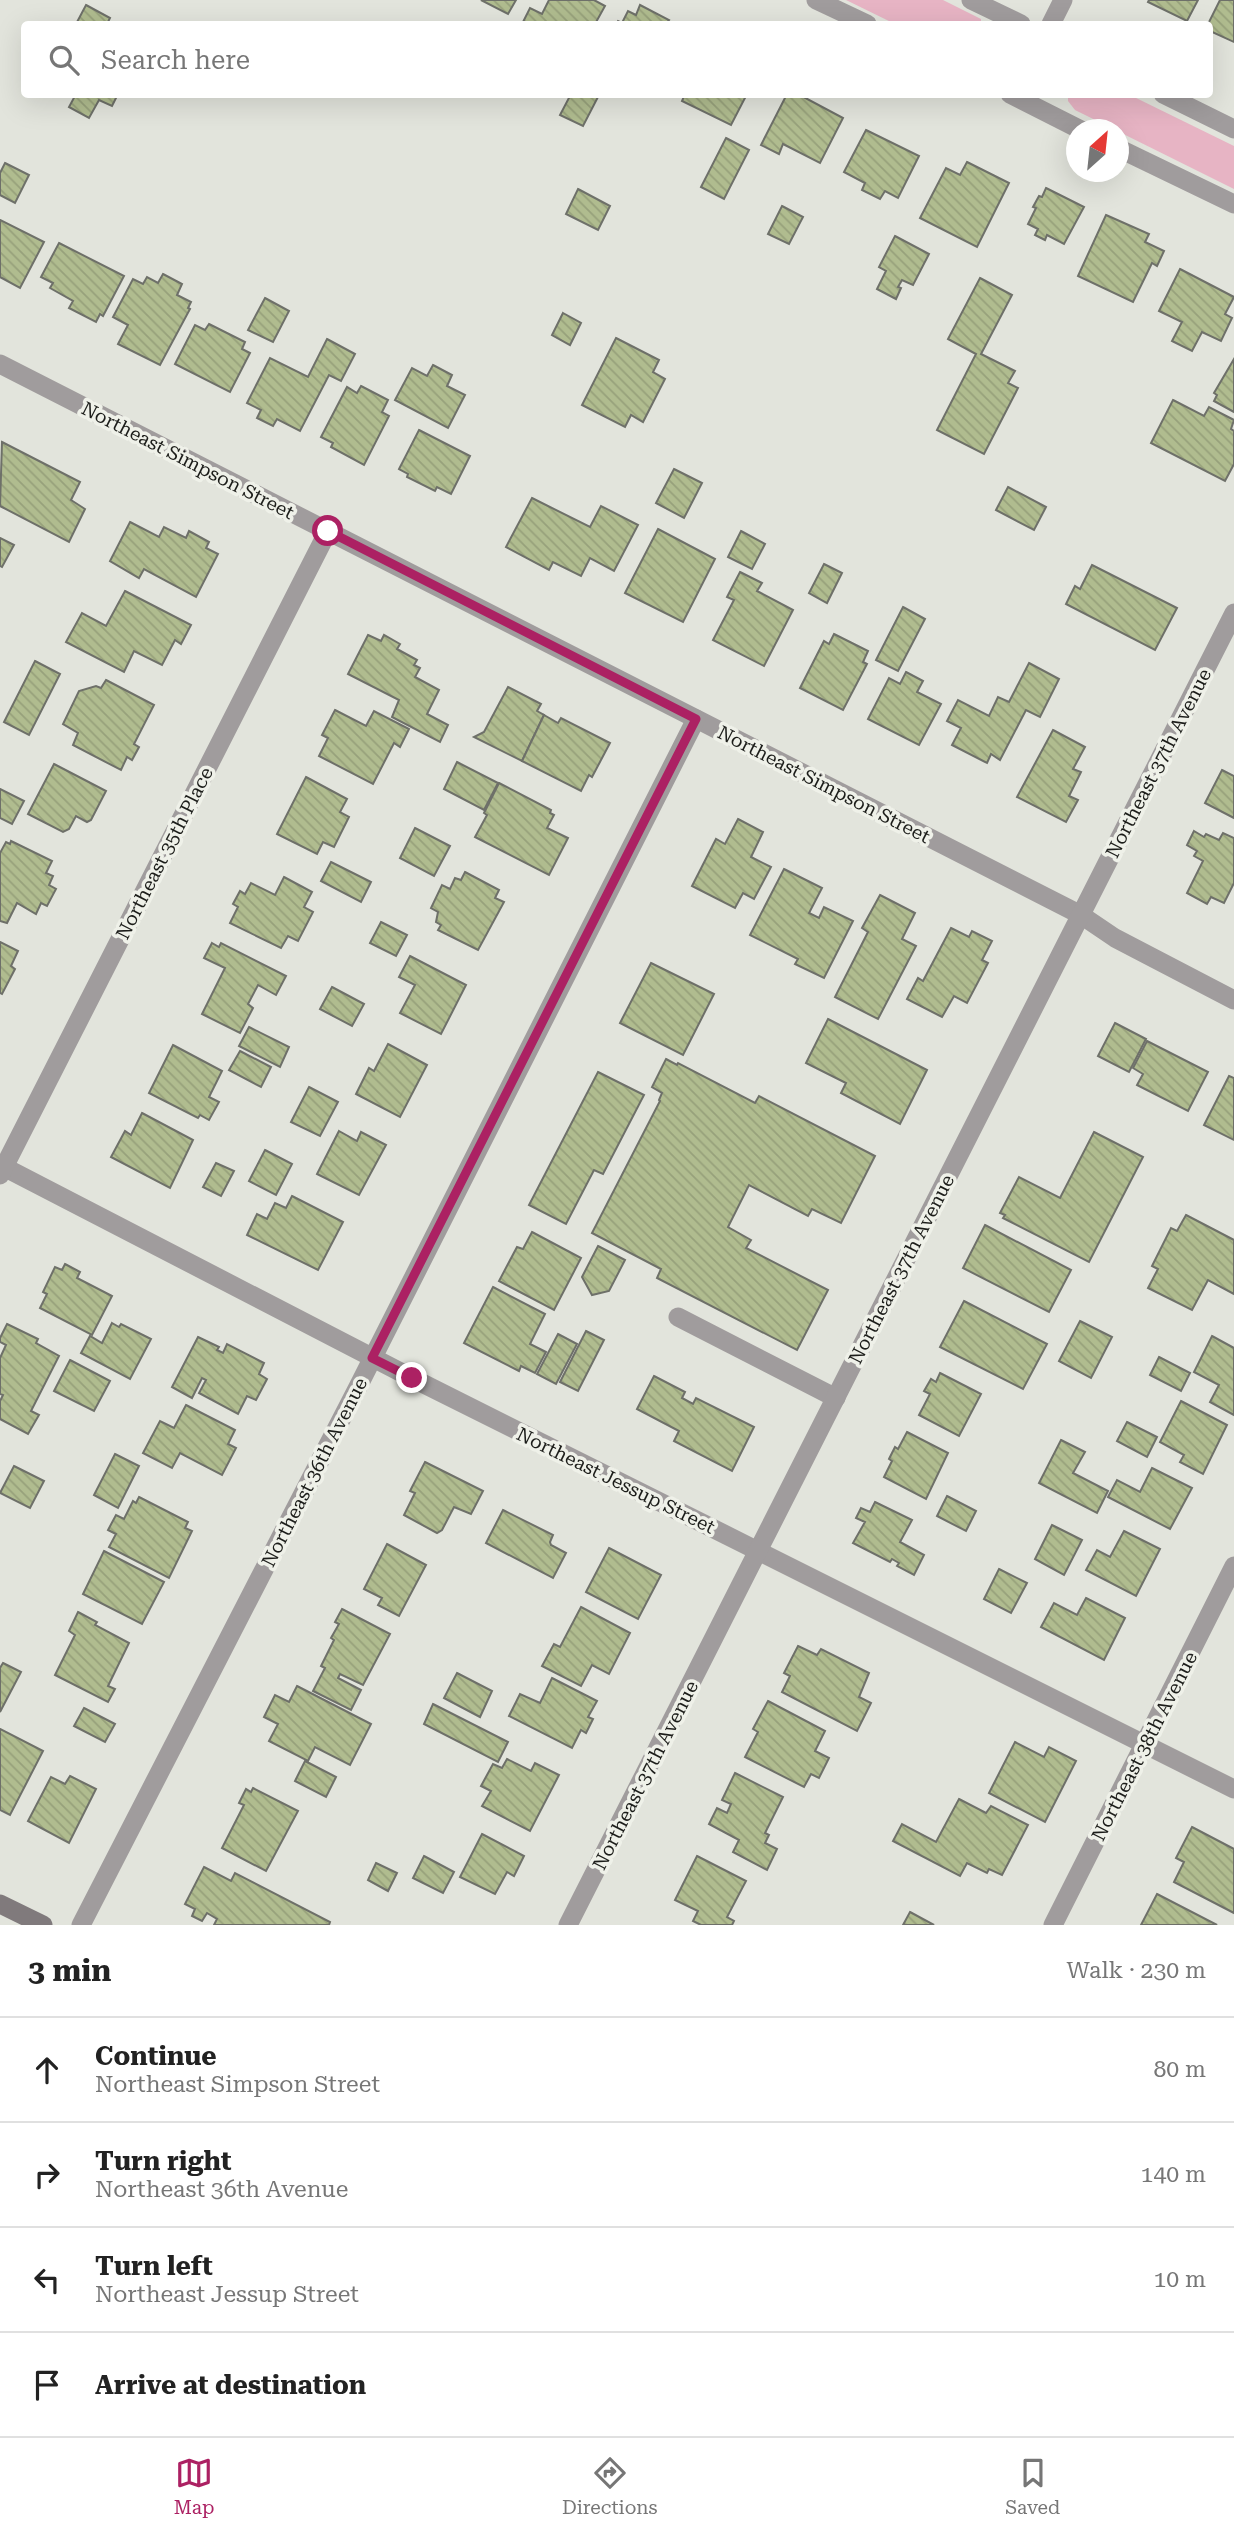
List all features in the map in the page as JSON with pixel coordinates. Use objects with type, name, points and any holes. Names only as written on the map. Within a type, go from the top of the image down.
[{"type":"main road","points":[[0,1904],[43,1925]]},
{"type":"street","points":[[816,0],[861,21]]},
{"type":"street","points":[[971,0],[1015,21]]},
{"type":"street","points":[[1052,21],[1063,0]]},
{"type":"street","points":[[1019,98],[1066,122]]},
{"type":"street","points":[[1171,98],[1234,130]]},
{"type":"street","points":[[1129,153],[1234,204]]},
{"type":"street","name":"Northeast Simpson Street","points":[[0,364],[1081,915],[1115,939],[1234,1000]]},
{"type":"street","name":"Northeast 35th Place","points":[[1,1169],[328,531]]},
{"type":"street","name":"Northeast 37th Avenue","points":[[568,1925],[1234,613]]},
{"type":"street","name":"Northeast 36th Avenue","points":[[81,1925],[696,719]]},
{"type":"street","name":"Northeast Jessup Street","points":[[1,1169],[372,1358],[1234,1789]]},
{"type":"street","points":[[678,1317],[836,1398]]},
{"type":"street","name":"Northeast 38th Avenue","points":[[1053,1925],[1234,1566]]},
{"type":"shaded area","points":[[846,0],[943,0],[981,19],[981,21],[889,21]]},
{"type":"shaded area","points":[[1068,98],[1136,98],[1234,146],[1234,189],[1129,137],[1129,119],[1093,119],[1075,110]]},
{"type":"building","points":[[481,0],[516,0],[508,14]]},
{"type":"building","points":[[549,0],[594,0],[605,6],[597,21],[524,21],[530,8],[542,14]]},
{"type":"building","points":[[1198,0],[1187,21],[1148,2]]},
{"type":"building","points":[[1220,0],[1234,0],[1234,42],[1213,32],[1213,21],[1210,21]]},
{"type":"building","points":[[86,5],[110,18],[108,21],[78,21]]},
{"type":"building","points":[[640,5],[669,20],[623,21],[628,11],[636,15]]},
{"type":"building","points":[[74,98],[116,98],[112,106],[99,100],[89,118],[69,107]]},
{"type":"building","points":[[569,98],[597,98],[583,126],[560,115]]},
{"type":"building","points":[[683,98],[745,98],[731,125],[682,101]]},
{"type":"building","points":[[785,98],[806,98],[843,118],[820,163],[783,144],[779,154],[761,145]]},
{"type":"building","points":[[866,130],[919,156],[898,198],[885,191],[880,199],[862,190],[865,183],[844,172]]},
{"type":"building","points":[[726,138],[749,150],[724,199],[701,187]]},
{"type":"building","points":[[967,162],[1009,183],[977,247],[920,218],[946,168],[960,175]]},
{"type":"building","points":[[5,163],[29,175],[15,203],[0,195],[0,173]]},
{"type":"building","points":[[1046,188],[1084,207],[1064,244],[1047,235],[1045,240],[1035,235],[1038,229],[1028,224],[1036,208],[1033,207]]},
{"type":"building","points":[[578,189],[610,206],[598,230],[566,214]]},
{"type":"building","points":[[782,206],[803,217],[789,244],[768,234]]},
{"type":"building","points":[[1106,215],[1149,234],[1145,242],[1164,251],[1157,266],[1152,263],[1133,302],[1078,276]]},
{"type":"building","points":[[0,220],[44,242],[20,288],[0,277]]},
{"type":"building","points":[[895,236],[929,254],[913,285],[902,280],[896,299],[877,289],[886,271],[879,267]]},
{"type":"building","points":[[59,243],[124,276],[103,316],[100,314],[96,322],[69,308],[73,301],[50,288],[53,283],[41,277]]},
{"type":"building","points":[[1180,269],[1234,297],[1225,314],[1232,318],[1221,341],[1202,332],[1192,351],[1172,341],[1182,322],[1159,311]]},
{"type":"building","points":[[163,274],[182,284],[177,295],[191,302],[188,308],[190,309],[160,365],[118,344],[128,325],[113,317],[133,279],[143,284],[147,277],[158,283]]},
{"type":"building","points":[[980,278],[1012,295],[981,354],[1015,371],[1008,383],[1018,388],[984,454],[937,430],[976,354],[948,339]]},
{"type":"building","points":[[265,298],[289,311],[273,342],[248,330]]},
{"type":"building","points":[[563,313],[581,323],[570,345],[552,335]]},
{"type":"building","points":[[209,324],[245,342],[242,349],[250,353],[230,392],[175,364],[195,325],[205,330]]},
{"type":"building","points":[[616,338],[659,360],[653,372],[665,379],[643,422],[631,415],[625,427],[582,405]]},
{"type":"building","points":[[327,339],[355,354],[341,381],[329,375],[300,431],[277,419],[273,426],[257,418],[261,410],[247,403],[270,358],[308,377]]},
{"type":"building","points":[[1234,359],[1234,412],[1214,401],[1217,395],[1214,393]]},
{"type":"building","points":[[433,365],[452,375],[447,386],[465,395],[448,428],[395,400],[412,368],[427,376]]},
{"type":"building","points":[[361,386],[388,400],[382,412],[389,416],[364,465],[331,447],[333,443],[321,437],[347,387],[357,393]]},
{"type":"building","points":[[1173,400],[1204,416],[1209,407],[1234,420],[1231,429],[1234,431],[1234,464],[1225,481],[1151,443]]},
{"type":"building","points":[[419,430],[470,456],[451,494],[437,487],[435,491],[407,477],[408,474],[399,469]]},
{"type":"building","points":[[2,442],[80,482],[71,500],[85,509],[69,542],[0,506]]},
{"type":"building","points":[[674,469],[702,483],[684,518],[656,503]]},
{"type":"building","points":[[1008,487],[1046,507],[1034,530],[996,510]]},
{"type":"building","points":[[532,498],[590,527],[601,506],[638,525],[614,571],[590,558],[581,576],[553,562],[549,570],[506,547]]},
{"type":"building","points":[[130,522],[159,537],[164,527],[186,538],[189,531],[209,542],[206,548],[218,554],[196,597],[144,569],[139,578],[110,561]]},
{"type":"building","points":[[658,529],[715,559],[683,622],[625,593]]},
{"type":"building","points":[[741,531],[765,544],[752,569],[728,557]]},
{"type":"building","points":[[0,538],[14,545],[2,567],[0,566]]},
{"type":"building","points":[[824,564],[842,573],[827,603],[809,593]]},
{"type":"building","points":[[1092,565],[1177,608],[1155,650],[1066,604],[1075,586],[1080,589]]},
{"type":"building","points":[[740,572],[762,583],[757,591],[793,610],[764,666],[713,640],[734,600],[727,597]]},
{"type":"building","points":[[125,591],[191,625],[181,644],[175,640],[162,665],[134,651],[124,672],[66,642],[82,613],[106,626]]},
{"type":"building","points":[[903,607],[925,619],[898,671],[876,660]]},
{"type":"building","points":[[834,634],[868,651],[863,662],[867,664],[843,710],[800,688],[824,641],[829,644]]},
{"type":"building","points":[[368,635],[381,641],[384,635],[400,644],[397,649],[417,660],[414,665],[420,668],[415,677],[439,690],[427,714],[448,725],[440,742],[392,717],[399,700],[348,674]]},
{"type":"building","points":[[35,661],[60,674],[29,735],[4,722]]},
{"type":"building","points":[[1029,663],[1059,679],[1040,717],[1026,710],[1000,760],[991,754],[987,763],[952,745],[961,728],[947,721],[958,700],[989,716],[998,697],[1009,702]]},
{"type":"building","points":[[906,672],[923,681],[917,692],[941,704],[919,745],[868,719],[889,678],[900,684]]},
{"type":"building","points":[[106,680],[154,705],[134,744],[139,747],[132,760],[127,757],[121,770],[73,745],[78,733],[63,724],[79,691],[96,686],[101,688]]},
{"type":"building","points":[[508,687],[541,704],[537,711],[544,715],[522,761],[474,737],[484,732]]},
{"type":"building","points":[[335,710],[366,726],[374,711],[409,729],[400,747],[394,743],[373,784],[319,756],[328,738],[322,735]]},
{"type":"building","points":[[544,715],[558,723],[561,718],[610,743],[592,777],[589,775],[581,791],[522,761]]},
{"type":"building","points":[[1053,730],[1085,747],[1073,769],[1081,772],[1069,796],[1078,800],[1066,822],[1017,797]]},
{"type":"building","points":[[457,762],[498,783],[484,810],[444,789]]},
{"type":"building","points":[[54,764],[106,791],[91,820],[87,822],[76,816],[69,829],[63,832],[28,814]]},
{"type":"building","points":[[1222,770],[1234,776],[1234,818],[1205,803]]},
{"type":"building","points":[[306,777],[347,799],[340,812],[349,817],[334,847],[323,842],[317,854],[277,834]]},
{"type":"building","points":[[499,783],[551,810],[550,813],[554,815],[547,828],[568,838],[549,875],[475,837]]},
{"type":"building","points":[[0,789],[24,801],[12,824],[0,818]]},
{"type":"building","points":[[738,819],[763,832],[751,857],[771,867],[754,899],[743,893],[735,908],[692,886],[716,839],[725,844]]},
{"type":"building","points":[[415,828],[450,846],[434,876],[400,858]]},
{"type":"building","points":[[1194,831],[1204,837],[1206,834],[1219,840],[1223,833],[1234,838],[1234,883],[1224,903],[1211,897],[1207,904],[1187,893],[1203,861],[1194,856],[1197,851],[1187,845]]},
{"type":"building","points":[[11,841],[52,861],[46,873],[53,876],[49,885],[56,889],[47,906],[41,903],[36,914],[17,903],[7,923],[0,921],[0,853],[6,842],[10,844]]},
{"type":"building","points":[[331,862],[371,882],[361,902],[321,881]]},
{"type":"building","points":[[784,869],[822,888],[809,913],[819,918],[824,907],[853,921],[824,978],[795,964],[798,959],[750,935]]},
{"type":"building","points":[[465,872],[499,890],[495,898],[504,902],[478,950],[438,930],[441,925],[436,922],[438,912],[431,908],[442,885],[450,889],[455,878],[461,880]]},
{"type":"building","points":[[284,877],[312,892],[304,907],[313,912],[298,941],[288,936],[281,948],[230,923],[238,907],[233,904],[240,891],[245,894],[251,883],[275,895]]},
{"type":"building","points":[[880,895],[915,913],[902,939],[916,946],[878,1019],[835,997],[868,932],[862,928]]},
{"type":"building","points":[[381,922],[407,935],[396,956],[370,943]]},
{"type":"building","points":[[951,928],[969,937],[972,931],[992,941],[982,960],[988,963],[967,1003],[954,996],[942,1017],[907,999],[918,978],[923,981]]},
{"type":"building","points":[[0,942],[18,951],[11,966],[15,969],[2,994],[0,993]]},
{"type":"building","points":[[212,943],[219,947],[221,943],[286,976],[276,995],[258,985],[248,1004],[253,1008],[240,1033],[202,1014],[225,968],[204,958]]},
{"type":"building","points":[[410,956],[466,985],[441,1034],[400,1013],[415,985],[399,977]]},
{"type":"building","points":[[651,963],[714,994],[683,1055],[620,1023]]},
{"type":"building","points":[[332,987],[364,1004],[352,1026],[320,1009]]},
{"type":"building","points":[[828,1019],[927,1070],[900,1124],[841,1093],[846,1083],[806,1063]]},
{"type":"building","points":[[1115,1023],[1146,1039],[1129,1072],[1098,1056]]},
{"type":"building","points":[[249,1027],[289,1047],[280,1067],[239,1046]]},
{"type":"building","points":[[1147,1041],[1208,1072],[1188,1111],[1137,1085],[1143,1074],[1133,1068]]},
{"type":"building","points":[[388,1044],[427,1065],[400,1117],[356,1094],[369,1068],[374,1071]]},
{"type":"building","points":[[173,1045],[222,1071],[209,1097],[219,1102],[209,1120],[200,1115],[198,1118],[149,1093]]},
{"type":"building","points":[[240,1051],[271,1067],[261,1087],[229,1070]]},
{"type":"building","points":[[666,1059],[755,1103],[759,1096],[875,1156],[841,1223],[812,1209],[808,1216],[749,1185],[728,1227],[751,1240],[746,1248],[828,1290],[797,1350],[657,1278],[661,1269],[592,1233],[660,1101],[662,1093],[652,1087]]},
{"type":"building","points":[[598,1072],[644,1095],[603,1174],[594,1170],[566,1224],[529,1205]]},
{"type":"building","points":[[1229,1076],[1234,1078],[1234,1140],[1204,1125]]},
{"type":"building","points":[[309,1087],[338,1102],[320,1136],[291,1122]]},
{"type":"building","points":[[142,1113],[193,1140],[170,1188],[111,1157],[125,1131],[131,1135]]},
{"type":"building","points":[[339,1131],[357,1141],[361,1132],[386,1145],[359,1195],[317,1174]]},
{"type":"building","points":[[1094,1132],[1143,1157],[1089,1262],[1003,1218],[1005,1215],[1000,1213],[1019,1177],[1060,1198]]},
{"type":"building","points":[[265,1150],[292,1164],[276,1195],[249,1181]]},
{"type":"building","points":[[216,1163],[234,1171],[221,1196],[203,1187]]},
{"type":"building","points":[[292,1196],[343,1222],[318,1270],[247,1235],[257,1214],[267,1219],[275,1203],[286,1208]]},
{"type":"building","points":[[1186,1215],[1234,1240],[1234,1294],[1208,1280],[1192,1310],[1148,1288],[1158,1269],[1152,1266],[1171,1228],[1177,1231]]},
{"type":"building","points":[[985,1225],[1071,1270],[1049,1312],[963,1268]]},
{"type":"building","points":[[532,1232],[581,1258],[554,1310],[499,1281],[517,1247],[523,1249]]},
{"type":"building","points":[[598,1246],[625,1260],[609,1291],[592,1295],[582,1277]]},
{"type":"building","points":[[65,1264],[80,1272],[77,1278],[112,1296],[92,1335],[40,1308],[47,1294],[43,1292],[55,1267],[62,1270]]},
{"type":"building","points":[[493,1287],[545,1314],[530,1344],[546,1352],[535,1373],[521,1366],[519,1371],[464,1343]]},
{"type":"building","points":[[964,1301],[1047,1344],[1023,1389],[940,1347]]},
{"type":"building","points":[[1080,1321],[1112,1337],[1091,1378],[1059,1361]]},
{"type":"building","points":[[112,1323],[119,1327],[121,1324],[151,1339],[130,1379],[81,1353],[90,1336],[102,1343]]},
{"type":"building","points":[[7,1324],[38,1339],[36,1343],[59,1356],[31,1411],[39,1415],[28,1434],[0,1419],[0,1401],[3,1395],[0,1394],[0,1358],[6,1345],[0,1342],[0,1338]]},
{"type":"building","points":[[586,1331],[604,1340],[578,1391],[560,1382]]},
{"type":"building","points":[[558,1334],[577,1344],[556,1384],[537,1374]]},
{"type":"building","points":[[1212,1336],[1234,1348],[1234,1415],[1210,1402],[1219,1385],[1194,1372]]},
{"type":"building","points":[[198,1337],[219,1347],[217,1350],[223,1353],[227,1344],[264,1363],[259,1374],[267,1379],[256,1400],[247,1396],[238,1414],[199,1393],[206,1380],[202,1378],[192,1398],[172,1387]]},
{"type":"building","points":[[1159,1357],[1190,1373],[1181,1391],[1150,1375]]},
{"type":"building","points":[[70,1360],[110,1381],[94,1411],[54,1391]]},
{"type":"building","points":[[940,1373],[981,1394],[959,1436],[919,1415],[930,1394],[924,1391],[931,1379],[936,1382]]},
{"type":"building","points":[[654,1376],[685,1392],[682,1398],[693,1404],[696,1398],[754,1427],[732,1471],[674,1441],[679,1431],[637,1409]]},
{"type":"building","points":[[1181,1401],[1227,1425],[1203,1474],[1180,1462],[1184,1455],[1160,1442]]},
{"type":"building","points":[[186,1405],[235,1430],[228,1444],[236,1448],[222,1475],[180,1453],[172,1468],[143,1453],[160,1421],[174,1428]]},
{"type":"building","points":[[1127,1422],[1157,1437],[1147,1457],[1117,1441]]},
{"type":"building","points":[[907,1432],[948,1453],[926,1499],[884,1477],[895,1447],[898,1449]]},
{"type":"building","points":[[1061,1440],[1085,1452],[1073,1473],[1108,1491],[1097,1513],[1039,1483]]},
{"type":"building","points":[[115,1454],[139,1466],[118,1508],[94,1495]]},
{"type":"building","points":[[425,1462],[483,1491],[471,1514],[454,1507],[442,1530],[437,1533],[404,1515],[415,1493],[410,1491]]},
{"type":"building","points":[[14,1466],[44,1481],[30,1508],[0,1493]]},
{"type":"building","points":[[1152,1468],[1192,1488],[1170,1529],[1108,1497],[1117,1480],[1140,1492]]},
{"type":"building","points":[[947,1496],[976,1511],[966,1531],[937,1516]]},
{"type":"building","points":[[139,1497],[188,1522],[185,1528],[192,1531],[169,1578],[109,1547],[116,1534],[108,1530],[116,1515],[124,1519],[133,1501],[136,1503]]},
{"type":"building","points":[[875,1502],[912,1520],[900,1542],[924,1555],[914,1575],[897,1566],[899,1563],[892,1559],[890,1562],[853,1543],[865,1522],[856,1518],[861,1508],[870,1512]]},
{"type":"building","points":[[503,1510],[553,1535],[551,1545],[566,1553],[553,1578],[486,1543]]},
{"type":"building","points":[[1052,1525],[1082,1540],[1064,1575],[1035,1559]]},
{"type":"building","points":[[1124,1531],[1160,1549],[1136,1596],[1086,1570],[1097,1550],[1110,1557]]},
{"type":"building","points":[[387,1544],[426,1565],[399,1616],[378,1605],[382,1598],[364,1589]]},
{"type":"building","points":[[609,1548],[661,1575],[638,1619],[586,1592]]},
{"type":"building","points":[[104,1551],[164,1582],[142,1624],[83,1594]]},
{"type":"building","points":[[999,1569],[1027,1583],[1011,1613],[984,1599]]},
{"type":"building","points":[[1086,1598],[1125,1618],[1104,1660],[1041,1627],[1054,1603],[1077,1615]]},
{"type":"building","points":[[581,1607],[630,1633],[609,1674],[592,1665],[581,1686],[542,1666],[554,1644],[560,1647]]},
{"type":"building","points":[[342,1609],[390,1634],[363,1685],[340,1674],[338,1678],[361,1690],[351,1710],[313,1691],[325,1668],[321,1666],[334,1640],[331,1638],[339,1624],[335,1622]]},
{"type":"building","points":[[78,1612],[97,1622],[95,1625],[129,1643],[108,1686],[115,1689],[108,1702],[55,1675],[75,1635],[69,1631]]},
{"type":"building","points":[[798,1646],[817,1655],[821,1649],[869,1673],[859,1697],[871,1703],[857,1731],[782,1692],[790,1676],[784,1673]]},
{"type":"building","points":[[3,1663],[21,1672],[0,1712],[0,1668]]},
{"type":"building","points":[[457,1673],[492,1691],[480,1717],[444,1698]]},
{"type":"building","points":[[552,1678],[597,1701],[588,1717],[593,1719],[586,1733],[581,1730],[572,1748],[509,1716],[520,1694],[540,1703]]},
{"type":"building","points":[[297,1686],[371,1724],[350,1765],[315,1747],[308,1761],[269,1741],[278,1724],[264,1717],[275,1695],[289,1702]]},
{"type":"building","points":[[768,1701],[825,1731],[815,1751],[829,1758],[819,1778],[811,1774],[804,1787],[745,1757],[758,1732],[753,1729]]},
{"type":"building","points":[[433,1704],[508,1742],[498,1762],[424,1724]]},
{"type":"building","points":[[84,1708],[115,1724],[105,1742],[74,1726]]},
{"type":"building","points":[[0,1729],[43,1751],[10,1815],[0,1810]]},
{"type":"building","points":[[1015,1742],[1044,1757],[1049,1747],[1076,1761],[1045,1822],[989,1793]]},
{"type":"building","points":[[507,1759],[531,1771],[535,1763],[559,1775],[530,1831],[482,1806],[491,1791],[481,1786],[493,1764],[502,1768]]},
{"type":"building","points":[[305,1761],[336,1777],[326,1797],[295,1781]]},
{"type":"building","points":[[735,1773],[783,1797],[765,1833],[769,1835],[765,1843],[777,1849],[767,1870],[733,1852],[739,1840],[709,1824],[717,1808],[727,1813],[731,1804],[722,1800]]},
{"type":"building","points":[[70,1776],[96,1789],[69,1843],[28,1821],[51,1777],[65,1784]]},
{"type":"building","points":[[253,1788],[298,1811],[266,1871],[222,1848],[244,1805],[239,1803],[246,1789],[251,1792]]},
{"type":"building","points":[[959,1799],[986,1813],[991,1806],[1028,1825],[1002,1875],[989,1869],[987,1873],[967,1863],[960,1876],[893,1841],[902,1824],[936,1842]]},
{"type":"building","points":[[1192,1827],[1234,1849],[1234,1913],[1174,1882],[1184,1862],[1176,1858]]},
{"type":"building","points":[[482,1834],[524,1856],[514,1876],[507,1872],[495,1894],[460,1877]]},
{"type":"building","points":[[424,1856],[454,1872],[443,1893],[413,1878]]},
{"type":"building","points":[[697,1856],[746,1881],[727,1917],[734,1921],[732,1925],[701,1925],[693,1921],[698,1911],[675,1900]]},
{"type":"building","points":[[376,1863],[397,1873],[388,1891],[368,1880]]},
{"type":"building","points":[[204,1867],[231,1881],[235,1873],[330,1922],[329,1925],[214,1925],[217,1919],[207,1913],[202,1921],[192,1916],[195,1909],[185,1904]]},
{"type":"building","points":[[1157,1894],[1217,1925],[1141,1925]]},
{"type":"building","points":[[910,1912],[934,1925],[903,1925]]},
{"type":"route","points":[[328,531],[696,719],[372,1358],[412,1378]]}]
